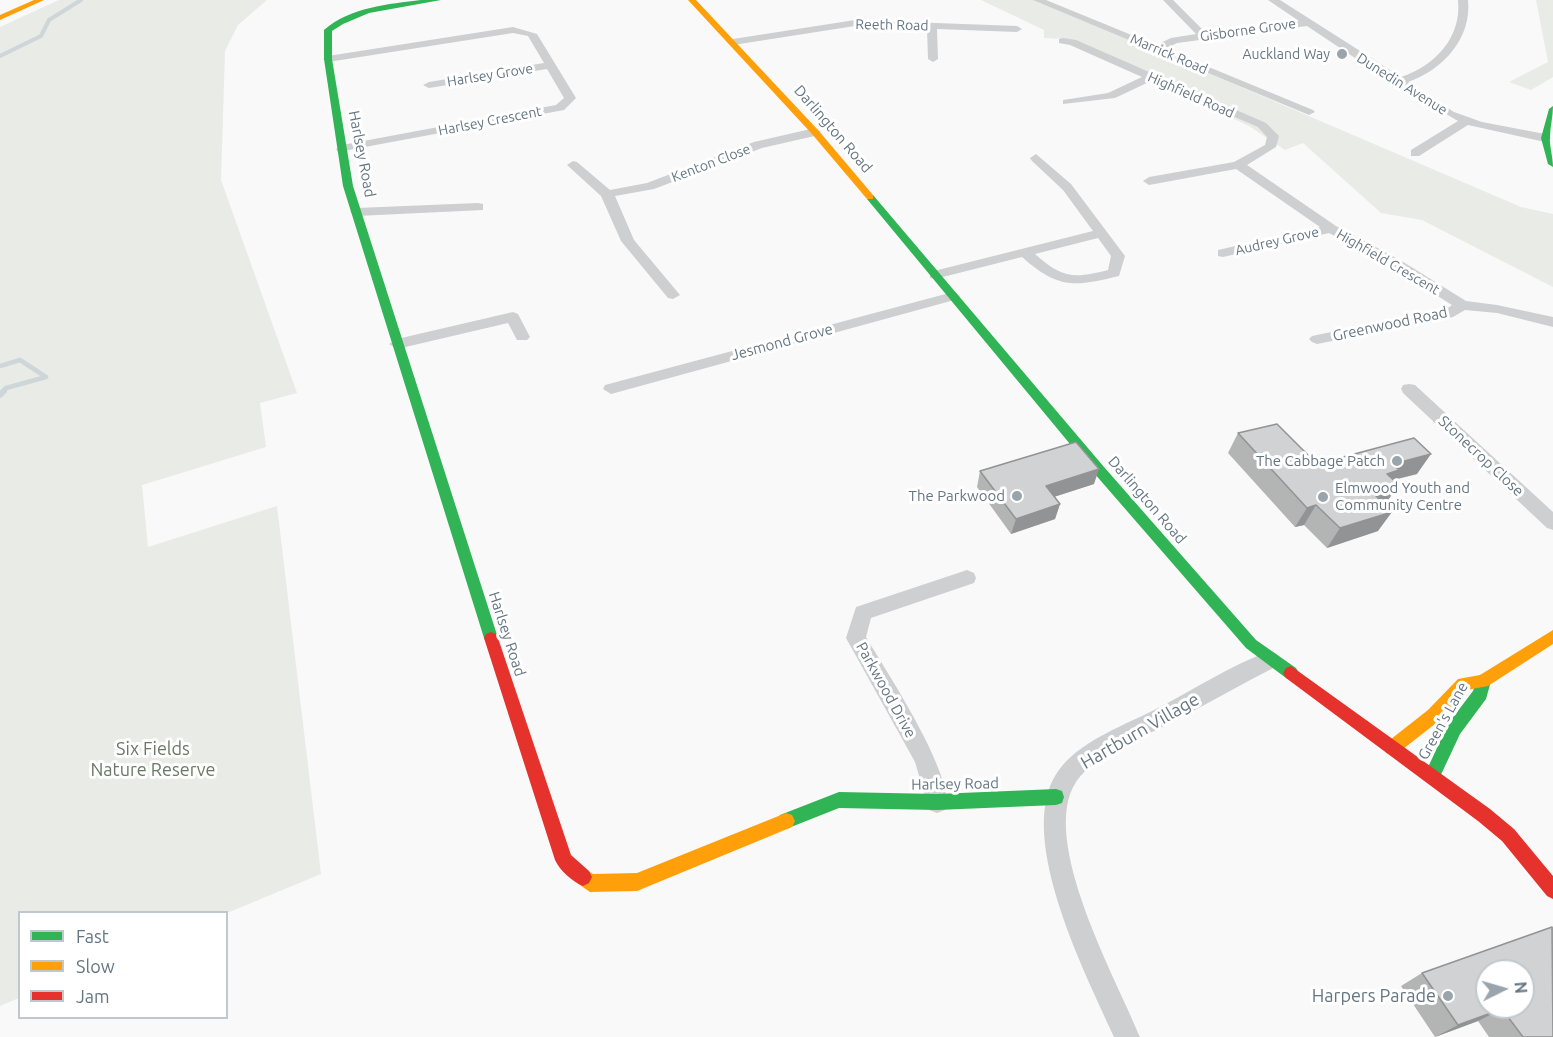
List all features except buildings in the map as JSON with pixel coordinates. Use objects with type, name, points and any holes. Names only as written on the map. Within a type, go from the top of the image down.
[{"type":"main road","points":[[0,7],[16,0]]},
{"type":"main road","points":[[0,18],[40,0]]},
{"type":"main road","name":"Harlsey Road","points":[[437,0],[384,4],[338,20],[328,30],[327,59],[348,186],[455,530],[564,860],[590,882],[637,882],[839,800],[937,801],[1056,797]]},
{"type":"main road","name":"Darlington Road","points":[[692,0],[815,132],[1220,611],[1270,660],[1432,776],[1508,835],[1553,890]]},
{"type":"main road","points":[[1553,109],[1545,138],[1553,164]]},
{"type":"main road","name":"Green's Lane","points":[[1392,748],[1434,715],[1463,684],[1483,681],[1553,636]]},
{"type":"main road","name":"Green's Lane","points":[[1432,776],[1454,729],[1480,694],[1483,681]]},
{"type":"street","name":"Marrick Road","points":[[1038,0],[1301,110]]},
{"type":"street","points":[[1168,0],[1203,36]]},
{"type":"street","points":[[1275,1],[1296,0]]},
{"type":"street","points":[[1398,82],[1414,78],[1441,59],[1460,29],[1465,7],[1463,0]]},
{"type":"street","name":"Dunedin Avenue","points":[[1275,1],[1432,105],[1466,121],[1545,138]]},
{"type":"street","name":"Gisborne Grove","points":[[1155,49],[1176,40],[1307,22]]},
{"type":"street","name":"Reeth Road","points":[[733,42],[855,23],[1017,29]]},
{"type":"street","points":[[932,25],[933,59]]},
{"type":"street","name":"Harlsey Crescent","points":[[327,59],[513,30],[532,34],[570,98],[560,108],[342,149]]},
{"type":"street","name":"Highfield Road","points":[[1063,41],[1072,42],[1262,125],[1272,136],[1270,147],[1238,165]]},
{"type":"street","name":"Harlsey Grove","points":[[429,85],[550,65]]},
{"type":"street","points":[[1067,102],[1111,96],[1150,76]]},
{"type":"street","points":[[1415,153],[1466,121]]},
{"type":"street","name":"Kenton Close","points":[[607,194],[650,186],[758,145],[815,132]]},
{"type":"street","points":[[1026,254],[1050,275],[1073,283],[1114,273],[1118,256],[1067,187],[1036,158]]},
{"type":"street","points":[[573,165],[607,194],[628,241],[673,295]]},
{"type":"street","points":[[1149,181],[1238,165]]},
{"type":"street","name":"Highfield Crescent","points":[[1238,165],[1331,229],[1395,263],[1462,305],[1497,309],[1553,322]]},
{"type":"street","points":[[357,212],[478,207]]},
{"type":"street","name":"Audrey Grove","points":[[1223,253],[1331,229]]},
{"type":"street","points":[[935,275],[1026,254],[1100,233]]},
{"type":"street","name":"Jesmond Grove","points":[[611,389],[953,296]]},
{"type":"street","name":"Greenwood Road","points":[[1317,339],[1453,312],[1462,305]]},
{"type":"street","points":[[397,344],[513,317],[522,337]]},
{"type":"street","name":"Stonecrop Close","points":[[1409,389],[1553,523]]},
{"type":"street","name":"Parkwood Drive","points":[[937,801],[926,759],[856,638],[863,613],[967,578]]},
{"type":"street","name":"Hartburn Village","points":[[1127,1037],[1069,899],[1053,825],[1056,797],[1068,776],[1103,749],[1270,660]]},
{"type":"green space","name":"Six Fields Nature Reserve","points":[[59,0],[267,0],[238,25],[225,51],[221,180],[297,393],[260,403],[266,447],[142,485],[148,547],[277,506],[321,874],[228,913],[18,911],[18,998],[0,1006],[0,27]]},
{"type":"green space","points":[[981,0],[1038,0],[1521,207],[1553,214],[1553,287],[1422,220],[1381,213],[1303,143],[1285,150],[1249,126],[1065,39],[1044,38],[1044,30]]},
{"type":"green space","points":[[1536,0],[1553,0],[1553,77],[1531,90],[1509,82],[1548,62]]},
{"type":"waterway","points":[[0,56],[41,36],[49,20],[81,0]]},
{"type":"waterway","points":[[0,366],[20,360],[46,377],[6,388],[2,392]]},
{"type":"waterway","points":[[0,395],[4,391]]},
{"type":"traffic: fast","points":[[437,0],[380,8],[340,22],[328,30],[328,59],[348,186],[491,638]]},
{"type":"traffic: fast","points":[[1553,109],[1545,138],[1553,164]]},
{"type":"traffic: fast","points":[[870,197],[1099,470],[1251,644],[1291,673]]},
{"type":"traffic: fast","points":[[1432,776],[1454,729],[1480,694],[1483,681]]},
{"type":"traffic: fast","points":[[786,821],[839,800],[937,802],[1056,797]]},
{"type":"traffic: slow","points":[[0,18],[40,0]]},
{"type":"traffic: slow","points":[[692,0],[815,132],[870,197]]},
{"type":"traffic: slow","points":[[1392,748],[1434,715],[1463,684],[1483,681],[1553,636]]},
{"type":"traffic: slow","points":[[583,877],[590,883],[637,882],[786,821]]},
{"type":"traffic: jam","points":[[491,638],[564,860],[583,877]]},
{"type":"traffic: jam","points":[[1291,673],[1484,815],[1508,835],[1553,890]]},
{"type":"place","name":"Auckland Way","points":[[1342,54]]},
{"type":"place","name":"The Cabbage Patch","points":[[1397,461]]},
{"type":"place","name":"The Parkwood","points":[[1017,496]]},
{"type":"place","name":"Elmwood Youth and Community Centre","points":[[1323,497]]},
{"type":"place","name":"Harpers Parade","points":[[1448,996]]}]
